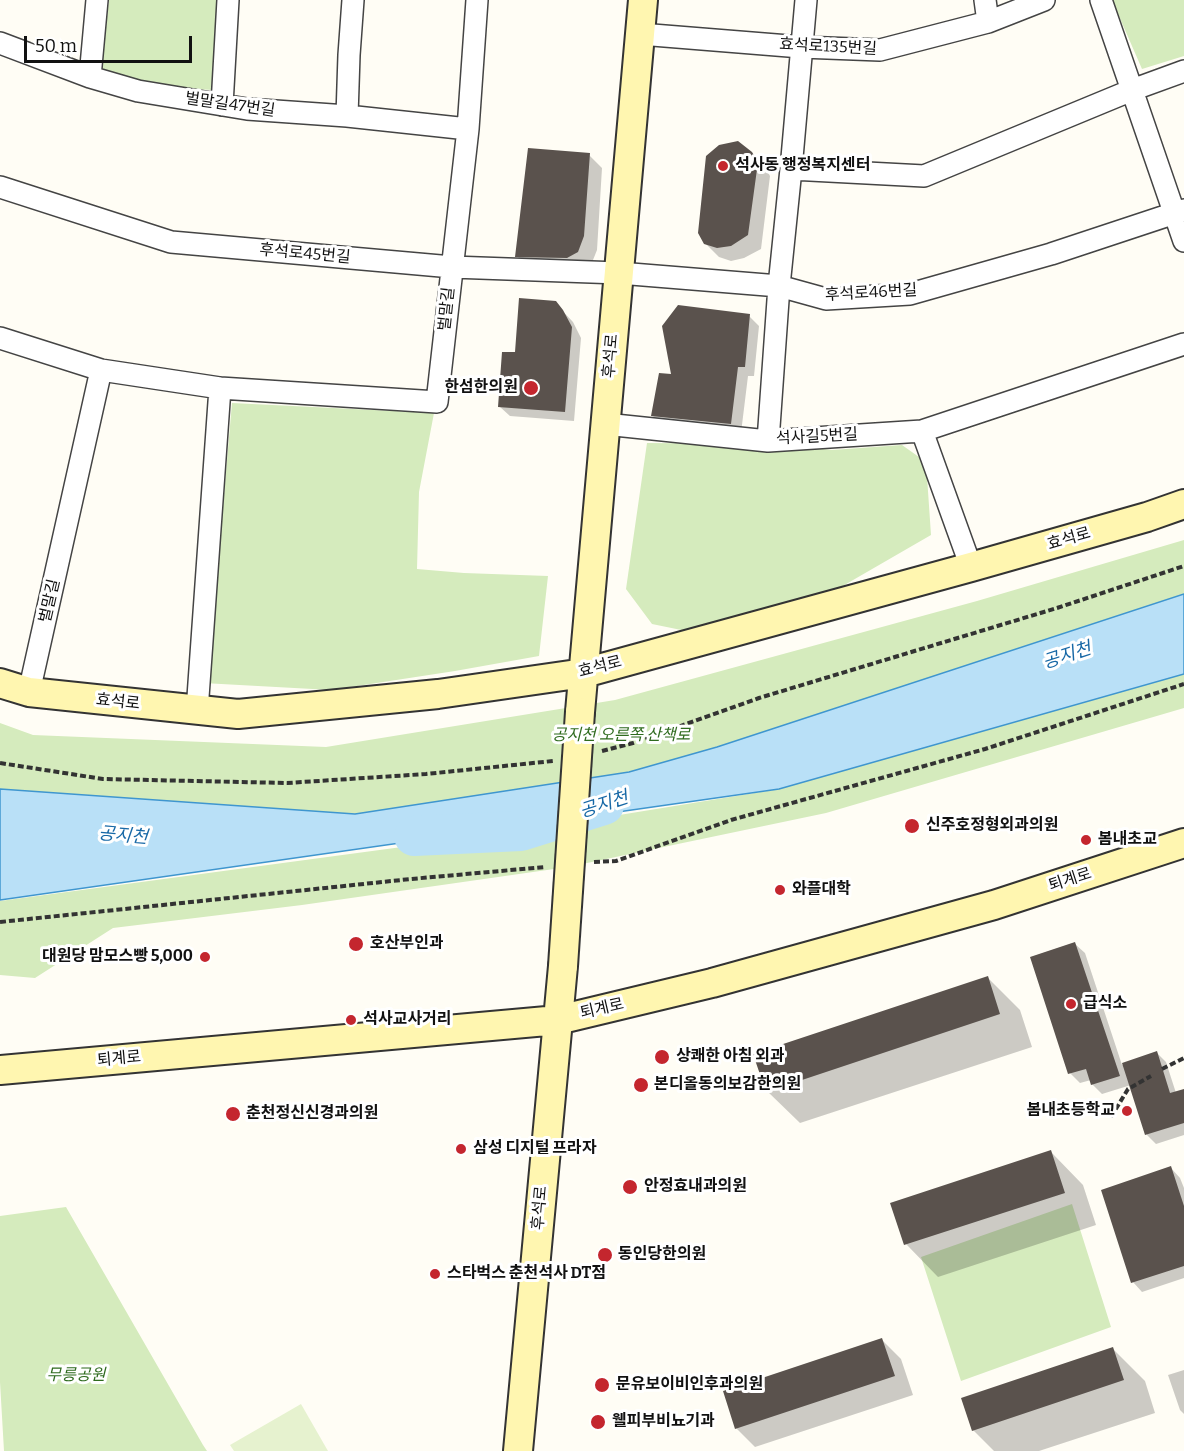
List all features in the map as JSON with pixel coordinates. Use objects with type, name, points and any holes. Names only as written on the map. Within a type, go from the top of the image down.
[{"type":"street","points":[[90,77],[97,0]]},
{"type":"street","points":[[222,105],[228,0]]},
{"type":"street","points":[[347,116],[353,0]]},
{"type":"street","name":"벌말길","points":[[0,338],[101,370],[220,388],[437,402],[468,129],[477,0]]},
{"type":"street","name":"후석로","points":[[518,1451],[563,966],[580,712],[643,0]]},
{"type":"street","name":"석사길5번길","points":[[806,0],[779,286],[768,441],[922,430],[1184,344]]},
{"type":"street","points":[[985,0],[988,22]]},
{"type":"street","name":"효석로135번길","points":[[640,34],[880,51],[988,22],[1044,0]]},
{"type":"street","points":[[1101,0],[1132,90],[1179,211],[1184,241]]},
{"type":"street","name":"벌말길47번길","points":[[0,43],[90,77],[138,91],[247,109],[347,116],[468,129]]},
{"type":"street","points":[[791,169],[924,176],[1132,90],[1184,71]]},
{"type":"street","name":"후석로45번길","points":[[0,188],[171,242],[452,267],[619,273]]},
{"type":"street","name":"후석로46번길","points":[[619,273],[779,286],[826,299],[910,294],[1051,254],[1179,211]]},
{"type":"street","name":"벌말길","points":[[30,692],[101,370]]},
{"type":"street","points":[[197,711],[220,388]]},
{"type":"street","points":[[605,424],[768,441]]},
{"type":"street","points":[[922,430],[971,567]]},
{"type":"street","name":"효석로","points":[[0,682],[30,692],[238,714],[438,694],[584,673],[971,567],[1147,517],[1184,504]]},
{"type":"street","name":"퇴계로","points":[[0,1070],[558,1020],[712,983],[994,905],[1184,843]]},
{"type":"path","points":[[1162,1069],[1184,1058]]},
{"type":"path","points":[[1111,1117],[1128,1089],[1151,1076]]},
{"type":"green space","points":[[109,0],[221,0],[214,90],[151,87],[101,72]]},
{"type":"green space","points":[[1112,0],[1184,0],[1184,56],[1142,69]]},
{"type":"green space","points":[[232,403],[434,413],[419,492],[417,569],[548,576],[539,656],[331,690],[203,683],[217,576]]},
{"type":"green space","points":[[647,443],[782,444],[832,450],[902,445],[926,462],[931,535],[841,587],[691,632],[652,624],[626,589]]},
{"type":"green space","name":"공지천 오른쪽 산책로","points":[[1184,540],[1184,594],[717,747],[629,772],[355,814],[0,789],[0,723],[33,735],[326,747],[615,700],[977,601]]},
{"type":"green space","points":[[1184,674],[1184,708],[826,813],[568,867],[302,905],[113,928],[35,978],[0,975],[0,901],[521,831],[779,789]]},
{"type":"green space","points":[[1072,1204],[1111,1327],[961,1381],[921,1257]]},
{"type":"green space","name":"무릉공원","points":[[66,1207],[207,1451],[4,1451],[0,1382],[0,1216]]},
{"type":"green space","points":[[301,1404],[328,1451],[234,1451],[230,1445]]},
{"type":"water","points":[[1184,594],[1184,674],[779,789],[0,900],[0,789],[355,814],[629,772],[717,747]]},
{"type":"building","points":[[738,141],[752,152],[758,162],[748,235],[731,246],[717,248],[704,244],[698,233],[706,156],[719,145]]},
{"type":"building","points":[[528,148],[590,153],[584,236],[578,252],[567,258],[515,257]]},
{"type":"building","points":[[519,298],[556,301],[572,327],[565,412],[498,407],[502,352],[515,352]]},
{"type":"building","points":[[678,305],[750,314],[745,367],[738,367],[731,424],[651,416],[659,373],[671,374],[662,326]]},
{"type":"building","name":"급식소","points":[[1075,942],[1120,1076],[1091,1085],[1086,1069],[1068,1074],[1030,957]]},
{"type":"building","points":[[988,976],[1000,1014],[766,1092],[753,1054]]},
{"type":"building","points":[[1157,1051],[1170,1093],[1184,1089],[1184,1123],[1145,1135],[1122,1063]]},
{"type":"building","points":[[1051,1150],[1065,1193],[904,1245],[890,1203]]},
{"type":"building","points":[[1171,1166],[1184,1206],[1184,1266],[1131,1283],[1101,1190]]},
{"type":"building","points":[[882,1338],[895,1376],[735,1429],[723,1391]]},
{"type":"building","points":[[1113,1347],[1124,1380],[972,1431],[961,1398]]},
{"type":"waterway","name":"공지천","points":[[414,836],[521,831],[604,805]]},
{"type":"place","name":"석사동 행정복지센터","points":[[723,166]]},
{"type":"place","name":"한섬한의원","points":[[531,388]]},
{"type":"place","name":"신주호정형외과의원","points":[[912,826]]},
{"type":"place","name":"봄내초교","points":[[1086,840]]},
{"type":"place","name":"와플대학","points":[[780,890]]},
{"type":"place","name":"호산부인과","points":[[356,944]]},
{"type":"place","name":"대원당 맘모스빵 5,000","points":[[205,957]]},
{"type":"place","name":"급식소","points":[[1071,1004]]},
{"type":"place","name":"석사교사거리","points":[[351,1020]]},
{"type":"place","name":"상쾌한 아침 외과","points":[[662,1057]]},
{"type":"place","name":"본디올동의보감한의원","points":[[641,1085]]},
{"type":"place","name":"봄내초등학교","points":[[1127,1111]]},
{"type":"place","name":"춘천정신신경과의원","points":[[233,1114]]},
{"type":"place","name":"삼성 디지털 프라자","points":[[461,1149]]},
{"type":"place","name":"안정효내과의원","points":[[630,1187]]},
{"type":"place","name":"동인당한의원","points":[[605,1255]]},
{"type":"place","name":"스타벅스 춘천석사 DT점","points":[[435,1274]]},
{"type":"place","name":"문유보이비인후과의원","points":[[602,1385]]},
{"type":"place","name":"웰피부비뇨기과","points":[[598,1422]]}]
